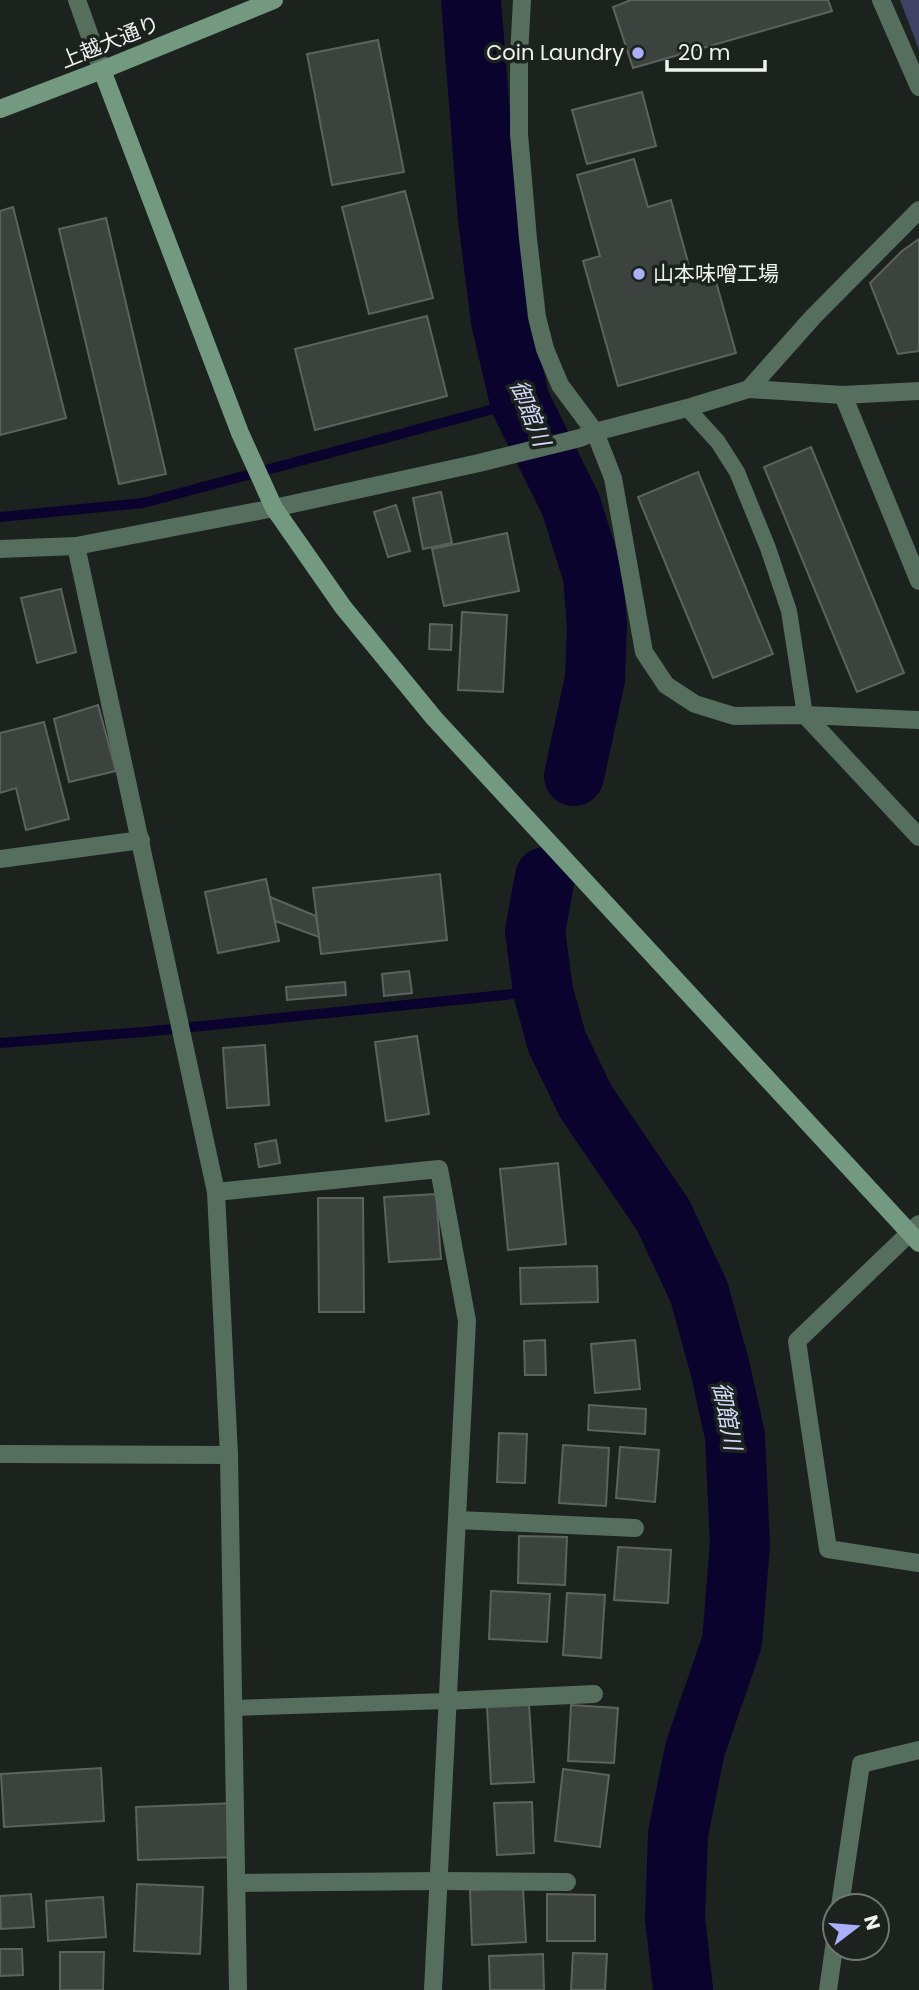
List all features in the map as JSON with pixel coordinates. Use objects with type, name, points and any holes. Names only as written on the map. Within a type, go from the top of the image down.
[{"type":"street","points":[[77,0],[240,433],[274,508],[343,607],[434,718],[916,1233],[797,1341],[828,1549],[919,1563]]},
{"type":"street","name":"上越大通り","points":[[0,108],[274,0]]},
{"type":"street","points":[[522,0],[519,134],[537,317],[545,349],[560,385],[614,478],[644,652],[666,685],[695,704],[734,716],[805,715],[919,720]]},
{"type":"street","points":[[881,0],[919,87]]},
{"type":"street","points":[[749,389],[813,317],[919,210]]},
{"type":"street","points":[[0,549],[76,546],[274,508],[479,463],[749,389],[844,395],[919,391]]},
{"type":"street","points":[[844,395],[919,581]]},
{"type":"street","points":[[76,546],[216,1192],[229,1455],[238,1990]]},
{"type":"street","points":[[805,715],[919,837]]},
{"type":"street","points":[[0,859],[141,840]]},
{"type":"street","points":[[216,1192],[439,1169],[467,1321],[433,1990]]},
{"type":"street","points":[[0,1454],[229,1455]]},
{"type":"street","points":[[457,1520],[635,1528]]},
{"type":"street","points":[[446,1701],[594,1694]]},
{"type":"street","points":[[842,1892],[861,1764],[919,1749]]},
{"type":"street","points":[[238,1883],[568,1882]]},
{"type":"street","points":[[828,1990],[832,1962]]},
{"type":"lane","points":[[687,408],[719,442],[737,472],[768,548],[789,611],[805,715]]},
{"type":"lane","points":[[233,1709],[446,1701]]},
{"type":"shaded area","points":[[900,0],[919,0],[919,50]]},
{"type":"building","points":[[631,0],[828,0],[832,11],[633,68],[613,7]]},
{"type":"building","points":[[378,40],[404,172],[332,185],[307,54]]},
{"type":"building","points":[[642,92],[656,146],[587,164],[572,110]]},
{"type":"building","name":"山本味噌工場","points":[[634,159],[648,207],[671,200],[692,277],[713,271],[736,353],[618,386],[583,261],[600,256],[577,175]]},
{"type":"building","points":[[405,191],[433,298],[369,314],[342,207]]},
{"type":"building","points":[[13,207],[66,418],[0,435],[0,211]]},
{"type":"building","points":[[106,218],[166,474],[119,484],[59,229]]},
{"type":"building","points":[[919,239],[919,351],[898,354],[870,283],[902,251]]},
{"type":"building","points":[[427,316],[447,396],[315,430],[295,349]]},
{"type":"building","points":[[811,447],[904,673],[857,692],[764,467]]},
{"type":"building","points":[[698,472],[773,654],[713,678],[638,497]]},
{"type":"building","points":[[441,492],[452,543],[423,549],[413,498]]},
{"type":"building","points":[[396,505],[410,551],[388,557],[374,512]]},
{"type":"building","points":[[507,533],[519,591],[444,606],[432,549]]},
{"type":"building","points":[[61,589],[76,652],[37,663],[21,598]]},
{"type":"building","points":[[462,612],[507,615],[503,692],[458,690]]},
{"type":"building","points":[[430,624],[452,625],[451,650],[429,649]]},
{"type":"building","points":[[98,705],[116,771],[69,782],[54,719]]},
{"type":"building","points":[[44,722],[69,819],[26,830],[16,788],[0,793],[0,733]]},
{"type":"building","points":[[440,874],[447,940],[321,954],[313,888]]},
{"type":"building","points":[[266,879],[279,941],[218,953],[205,892]]},
{"type":"building","points":[[270,897],[316,916],[319,937],[275,921]]},
{"type":"building","points":[[409,971],[412,993],[384,996],[382,974]]},
{"type":"building","points":[[345,982],[346,995],[287,1000],[286,987]]},
{"type":"building","points":[[417,1036],[429,1114],[386,1121],[375,1042]]},
{"type":"building","points":[[265,1045],[269,1105],[227,1108],[223,1048]]},
{"type":"building","points":[[276,1140],[280,1163],[259,1167],[255,1144]]},
{"type":"building","points":[[558,1163],[566,1244],[508,1250],[500,1169]]},
{"type":"building","points":[[436,1194],[441,1259],[389,1262],[384,1197]]},
{"type":"building","points":[[318,1198],[363,1198],[364,1312],[319,1312]]},
{"type":"building","points":[[597,1266],[598,1302],[521,1304],[520,1268]]},
{"type":"building","points":[[545,1340],[546,1375],[525,1375],[524,1341]]},
{"type":"building","points":[[635,1340],[640,1389],[595,1393],[591,1344]]},
{"type":"building","points":[[589,1405],[646,1409],[645,1434],[588,1430]]},
{"type":"building","points":[[499,1433],[527,1434],[525,1483],[497,1482]]},
{"type":"building","points":[[563,1445],[609,1448],[606,1506],[559,1503]]},
{"type":"building","points":[[620,1447],[659,1450],[655,1502],[616,1498]]},
{"type":"building","points":[[519,1536],[567,1537],[565,1585],[518,1583]]},
{"type":"building","points":[[618,1547],[671,1550],[668,1603],[614,1600]]},
{"type":"building","points":[[491,1591],[550,1594],[547,1642],[489,1639]]},
{"type":"building","points":[[567,1593],[605,1595],[601,1658],[563,1655]]},
{"type":"building","points":[[529,1704],[534,1782],[491,1784],[487,1706]]},
{"type":"building","points":[[571,1705],[618,1708],[614,1763],[568,1761]]},
{"type":"building","points":[[101,1768],[104,1821],[4,1827],[1,1774]]},
{"type":"building","points":[[563,1769],[609,1775],[600,1847],[555,1841]]},
{"type":"building","points":[[532,1802],[534,1853],[497,1855],[494,1803]]},
{"type":"building","points":[[236,1803],[238,1857],[138,1860],[136,1807]]},
{"type":"building","points":[[137,1884],[203,1887],[200,1954],[134,1951]]},
{"type":"building","points":[[523,1888],[526,1942],[472,1945],[470,1890]]},
{"type":"building","points":[[31,1894],[34,1927],[1,1929],[0,1896]]},
{"type":"building","points":[[547,1894],[595,1895],[595,1941],[547,1941]]},
{"type":"building","points":[[103,1897],[106,1937],[48,1941],[46,1901]]},
{"type":"building","points":[[0,1949],[22,1949],[23,1975],[0,1976]]},
{"type":"building","points":[[60,1952],[104,1952],[103,1990],[60,1990]]},
{"type":"building","points":[[573,1953],[607,1954],[605,1990],[571,1990]]},
{"type":"building","points":[[543,1954],[544,1990],[490,1990],[489,1956]]},
{"type":"waterway","name":"御館川","points":[[471,0],[488,219],[501,321],[520,402],[571,505],[593,576],[597,626],[595,679],[574,776]]},
{"type":"waterway","points":[[0,517],[143,503],[520,402]]},
{"type":"waterway","name":"御館川","points":[[545,877],[535,931],[543,991],[557,1042],[586,1102],[663,1215],[699,1292],[735,1436],[740,1544],[732,1642],[695,1749],[678,1834],[675,1918],[683,1990]]},
{"type":"waterway","points":[[0,1043],[143,1032],[543,991]]},
{"type":"place","name":"Coin Laundry","points":[[638,53]]},
{"type":"place","name":"山本味噌工場","points":[[639,274]]}]
